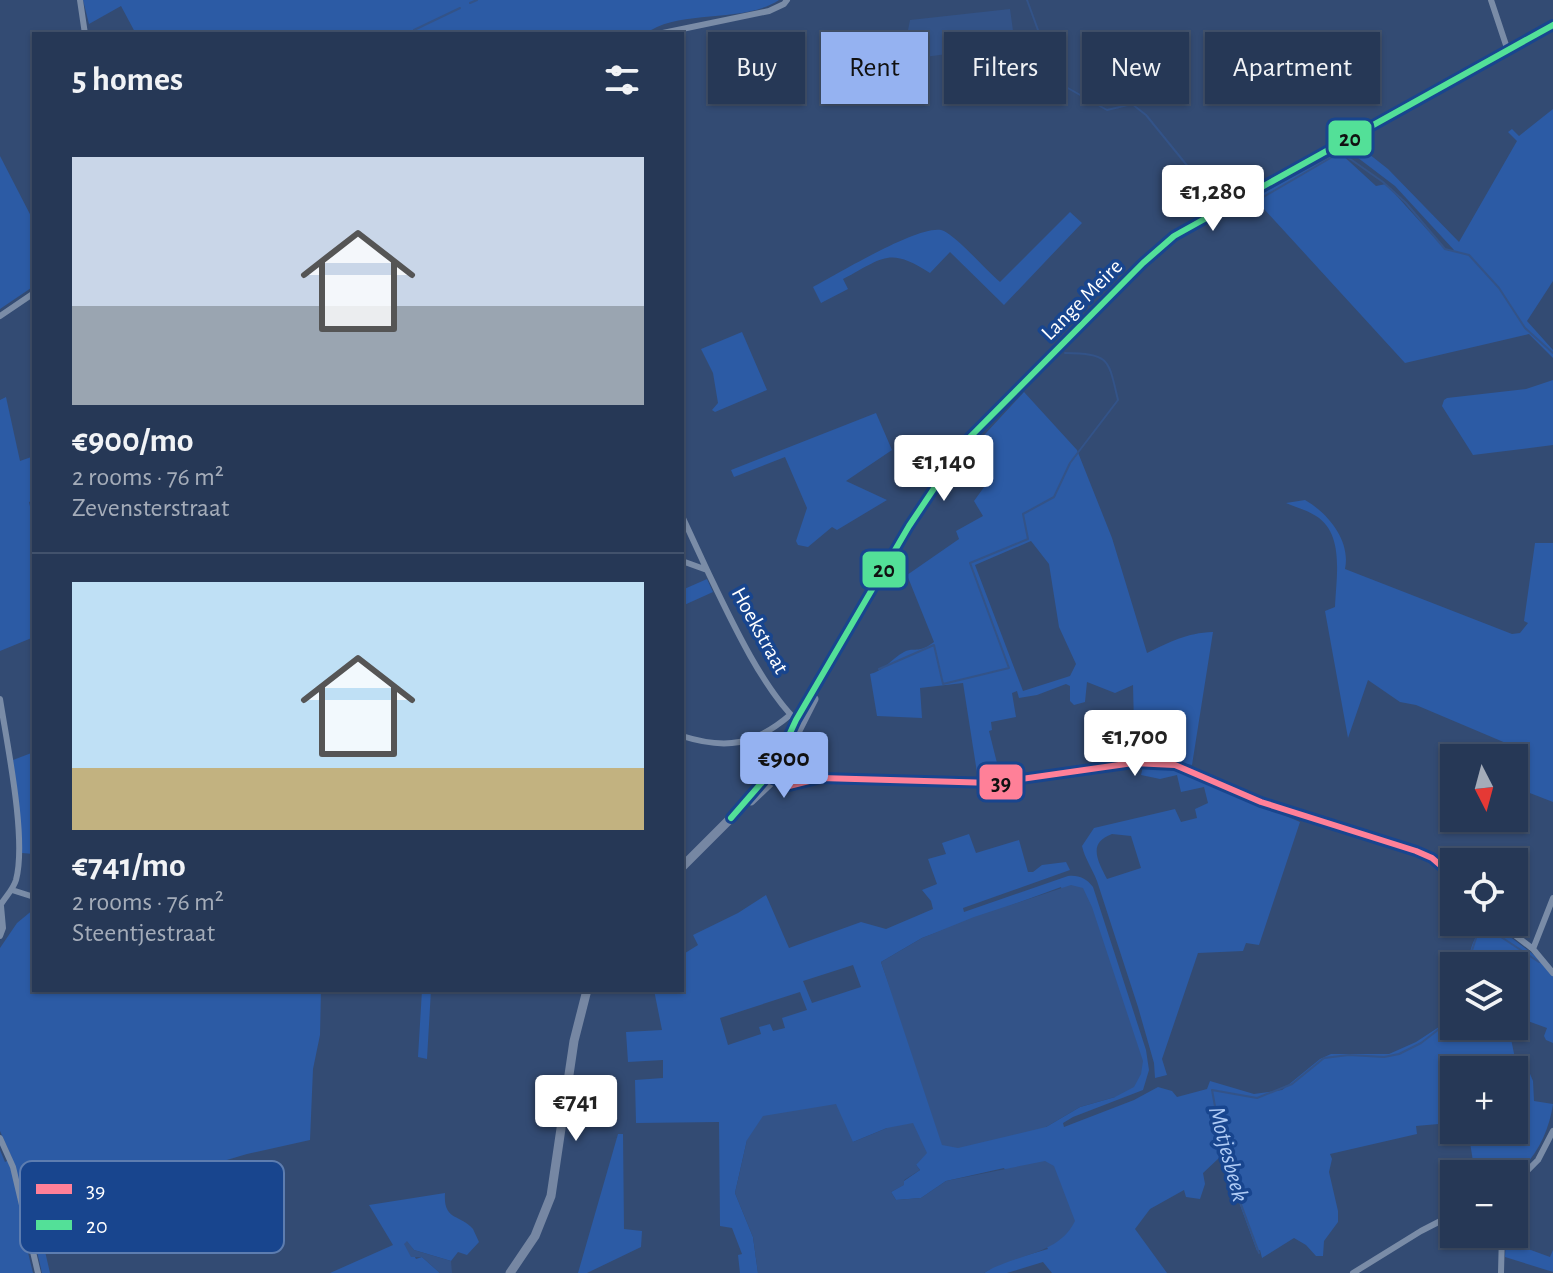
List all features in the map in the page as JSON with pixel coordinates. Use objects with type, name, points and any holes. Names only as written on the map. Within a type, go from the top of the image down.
[{"type":"street","points":[[80,0],[85,32]]},
{"type":"street","points":[[668,32],[769,11],[787,0]]},
{"type":"street","points":[[1491,0],[1508,51]]},
{"type":"street","name":"Lange Meire","points":[[770,778],[796,720],[909,526],[950,462],[987,419],[1143,263],[1174,236],[1553,25]]},
{"type":"street","points":[[0,316],[32,294]]},
{"type":"street","points":[[684,520],[707,570]]},
{"type":"street","name":"Hoekstraat","points":[[684,562],[707,570],[751,655],[796,720]]},
{"type":"street","points":[[0,699],[19,861],[12,890],[0,906],[3,928],[0,936]]},
{"type":"street","points":[[684,736],[712,742],[748,742],[796,720]]},
{"type":"street","points":[[684,865],[770,778],[789,786],[831,777],[993,783],[1133,763],[1175,765],[1261,802],[1416,851],[1440,865]]},
{"type":"street","points":[[12,890],[32,896]]},
{"type":"street","points":[[1533,949],[1553,898]]},
{"type":"street","points":[[1516,936],[1533,949],[1553,973]]},
{"type":"street","points":[[510,1273],[535,1236],[551,1196],[574,1041],[586,992]]},
{"type":"street","points":[[1528,1170],[1538,1160],[1553,1131]]},
{"type":"street","points":[[0,1138],[20,1193]]},
{"type":"street","points":[[1353,1273],[1440,1221]]},
{"type":"street","points":[[1501,1273],[1502,1248]]},
{"type":"street","points":[[33,1253],[38,1273]]},
{"type":"shaded area","points":[[83,0],[779,0],[748,12],[675,21],[648,32],[135,32],[121,6],[89,24]]},
{"type":"shaded area","points":[[1010,9],[1013,32],[944,32],[944,54],[928,57],[928,32],[908,32],[910,20]]},
{"type":"shaded area","points":[[1553,109],[1553,281],[1527,321],[1553,350],[1553,358],[1529,334],[1405,363],[1254,198],[1339,152],[1376,186],[1386,184],[1443,247],[1454,250],[1395,186],[1345,148],[1355,143],[1388,169],[1459,242],[1517,141],[1508,132],[1512,129],[1519,136]]},
{"type":"shaded area","points":[[0,156],[32,218],[32,287],[0,309]]},
{"type":"shaded area","points":[[1070,212],[1082,223],[1004,305],[950,252],[930,273],[895,257],[877,261],[843,279],[848,289],[821,303],[813,287],[900,241],[934,230],[950,235],[1000,282]]},
{"type":"shaded area","points":[[742,332],[767,390],[715,412],[712,410],[718,403],[713,373],[701,349]]},
{"type":"shaded area","points":[[1553,380],[1553,445],[1473,455],[1442,406],[1447,398],[1526,389]]},
{"type":"shaded area","points":[[1024,392],[1077,450],[1112,538],[1147,653],[1186,636],[1213,632],[1192,765],[1160,758],[1143,759],[1143,743],[1149,742],[1148,728],[1134,726],[1133,685],[1115,693],[1087,682],[1085,702],[1074,705],[1070,701],[1070,686],[1066,684],[1019,698],[1017,691],[1012,693],[1016,717],[991,722],[992,730],[989,731],[1001,779],[978,779],[963,683],[920,688],[922,718],[877,716],[870,674],[904,652],[924,648],[934,642],[907,575],[959,539],[956,531],[983,516],[974,501],[987,483],[961,460]],"holes":[[[1031,541],[1049,564],[1059,627],[1076,664],[1070,676],[1023,691],[975,565]]]},
{"type":"shaded area","points":[[6,397],[20,461],[32,457],[32,501],[29,502],[32,515],[32,638],[0,651],[0,400]]},
{"type":"shaded area","points":[[876,413],[892,450],[846,481],[887,500],[837,530],[832,527],[808,547],[798,545],[796,541],[807,508],[785,457],[734,477],[731,470]]},
{"type":"shaded area","points":[[1305,500],[1322,512],[1341,538],[1345,548],[1345,569],[1512,634],[1520,633],[1528,623],[1524,621],[1535,543],[1553,543],[1553,802],[1528,792],[1528,744],[1508,744],[1416,705],[1400,702],[1368,680],[1348,738],[1325,611],[1335,607],[1335,545],[1325,524],[1316,516],[1286,503]]},
{"type":"shaded area","points":[[707,579],[713,592],[684,605],[684,589]]},
{"type":"shaded area","points":[[32,753],[32,854],[22,853],[13,760]]},
{"type":"shaded area","points":[[1143,766],[1179,771],[1300,822],[1259,945],[1246,943],[1243,951],[1198,953],[1162,1059],[1167,1075],[1155,1078],[1154,1063],[1138,1007],[1097,881],[1082,846],[1094,828],[1175,809],[1181,822],[1197,818],[1195,809],[1208,803],[1204,787],[1181,792],[1177,775],[1160,779],[1141,775]],"holes":[[[1112,834],[1131,836],[1141,868],[1107,879],[1097,853],[1099,842]]]},
{"type":"shaded area","points":[[969,834],[976,853],[1019,840],[1028,872],[1042,865],[1066,862],[1070,870],[963,908],[964,912],[1068,876],[1082,878],[1093,887],[1146,1050],[1149,1070],[1143,1090],[1073,1117],[1063,1123],[1064,1127],[1134,1100],[1158,1087],[1172,1091],[1177,1097],[1207,1089],[1210,1081],[1254,1094],[1282,1090],[1320,1059],[1331,1054],[1389,1054],[1440,1026],[1440,1040],[1511,1040],[1515,1056],[1440,1056],[1440,1124],[1416,1126],[1417,1134],[1330,1154],[1329,1172],[1338,1222],[1324,1241],[1323,1256],[1316,1256],[1294,1238],[1262,1258],[1226,1167],[1219,1158],[1203,1173],[1205,1184],[1200,1199],[1186,1197],[1184,1190],[1150,1209],[1135,1229],[1167,1273],[1052,1273],[1043,1262],[1007,1273],[984,1273],[999,1263],[1048,1249],[1004,1168],[946,1181],[921,1198],[896,1200],[891,1192],[920,1170],[887,1128],[853,1142],[747,1140],[735,1193],[753,1237],[758,1273],[740,1273],[738,1255],[742,1254],[732,1228],[720,1226],[719,1122],[636,1123],[635,1080],[663,1078],[663,1060],[628,1062],[626,1032],[662,1030],[654,992],[684,992],[684,954],[698,945],[693,935],[766,895],[789,948],[861,922],[886,929],[933,909],[922,890],[937,884],[928,859],[946,854],[942,843]],"holes":[[[1061,887],[1115,1097],[1080,1107],[1046,1127],[905,1029],[881,962],[922,938]],[[853,965],[861,987],[812,1003],[803,981]],[[800,992],[807,1010],[782,1018],[785,1028],[773,1031],[770,1024],[759,1027],[761,1034],[728,1045],[720,1018]]]},
{"type":"shaded area","points":[[1071,885],[1083,888],[1092,907],[1143,1061],[1141,1074],[1134,1087],[1115,1097],[1080,1107],[1046,1127],[958,1148],[942,1145],[881,962],[922,938]]},
{"type":"shaded area","points":[[32,911],[32,992],[321,992],[310,1140],[223,1161],[20,1161],[20,1253],[28,1253],[33,1273],[0,1273],[0,1150],[5,1162],[12,1158],[0,1131],[0,948],[17,923]]},
{"type":"shaded area","points":[[1477,936],[1509,936],[1533,954],[1553,976],[1553,1043],[1544,1036],[1547,1028],[1528,1021],[1528,952],[1470,952]]},
{"type":"shaded area","points":[[422,992],[431,992],[427,1059],[418,1057]]},
{"type":"shaded area","points":[[1528,1069],[1533,1081],[1534,1101],[1553,1104],[1540,1144],[1528,1162],[1473,1160],[1470,1144],[1528,1144]]},
{"type":"shaded area","points":[[836,1104],[853,1142],[887,1128],[913,1123],[927,1153],[916,1165],[920,1170],[891,1192],[896,1200],[921,1198],[946,1181],[1045,1161],[1054,1166],[1075,1221],[1067,1233],[1047,1248],[984,1273],[758,1273],[753,1237],[735,1193],[747,1140],[763,1116]]},
{"type":"shaded area","points":[[618,1134],[623,1134],[624,1229],[642,1231],[641,1247],[587,1273],[578,1273]]},
{"type":"shaded area","points":[[445,1193],[450,1213],[473,1229],[479,1242],[467,1255],[458,1252],[451,1261],[414,1250],[407,1242],[416,1259],[422,1257],[440,1273],[330,1273],[393,1245],[369,1205]]},
{"type":"shaded area","points":[[407,1241],[414,1250],[451,1261],[452,1273],[440,1273],[422,1257],[411,1257],[404,1244]]},
{"type":"shaded area","points":[[1506,1248],[1525,1248],[1550,1257],[1553,1250],[1553,1272],[1505,1257]]},
{"type":"shaded area","points":[[37,1253],[45,1253],[50,1273],[42,1273]]},
{"type":"waterway","points":[[470,3],[477,0]]},
{"type":"waterway","points":[[1027,0],[1057,82],[1107,110],[1132,104],[1146,115],[1207,190],[1224,197]]},
{"type":"waterway","points":[[414,30],[460,8]]},
{"type":"waterway","points":[[1258,200],[1339,153],[1346,156],[1406,203],[1445,249],[1469,255],[1499,288],[1525,328],[1553,353]]},
{"type":"waterway","points":[[879,669],[934,645],[943,684],[1009,668],[970,563],[1028,539],[1023,514],[1054,497],[1070,463],[1118,400],[1105,361],[1091,355],[1065,353]]},
{"type":"waterway","name":"Motjesbeek","points":[[1472,952],[1477,935],[1483,929],[1492,931],[1524,952]]},
{"type":"waterway","name":"Motjesbeek","points":[[1528,955],[1539,962]]},
{"type":"waterway","name":"Motjesbeek","points":[[1259,1253],[1225,1161],[1212,1090],[1257,1098],[1292,1084],[1324,1058],[1399,1054],[1440,1028]]},
{"type":"transit line","name":"20","points":[[731,818],[764,780],[779,757],[796,720],[909,526],[965,442],[1143,263],[1174,236],[1553,25]]},
{"type":"transit line","name":"39","points":[[766,776],[789,786],[821,778],[993,783],[1133,763],[1175,765],[1261,802],[1416,851],[1440,865]]}]
